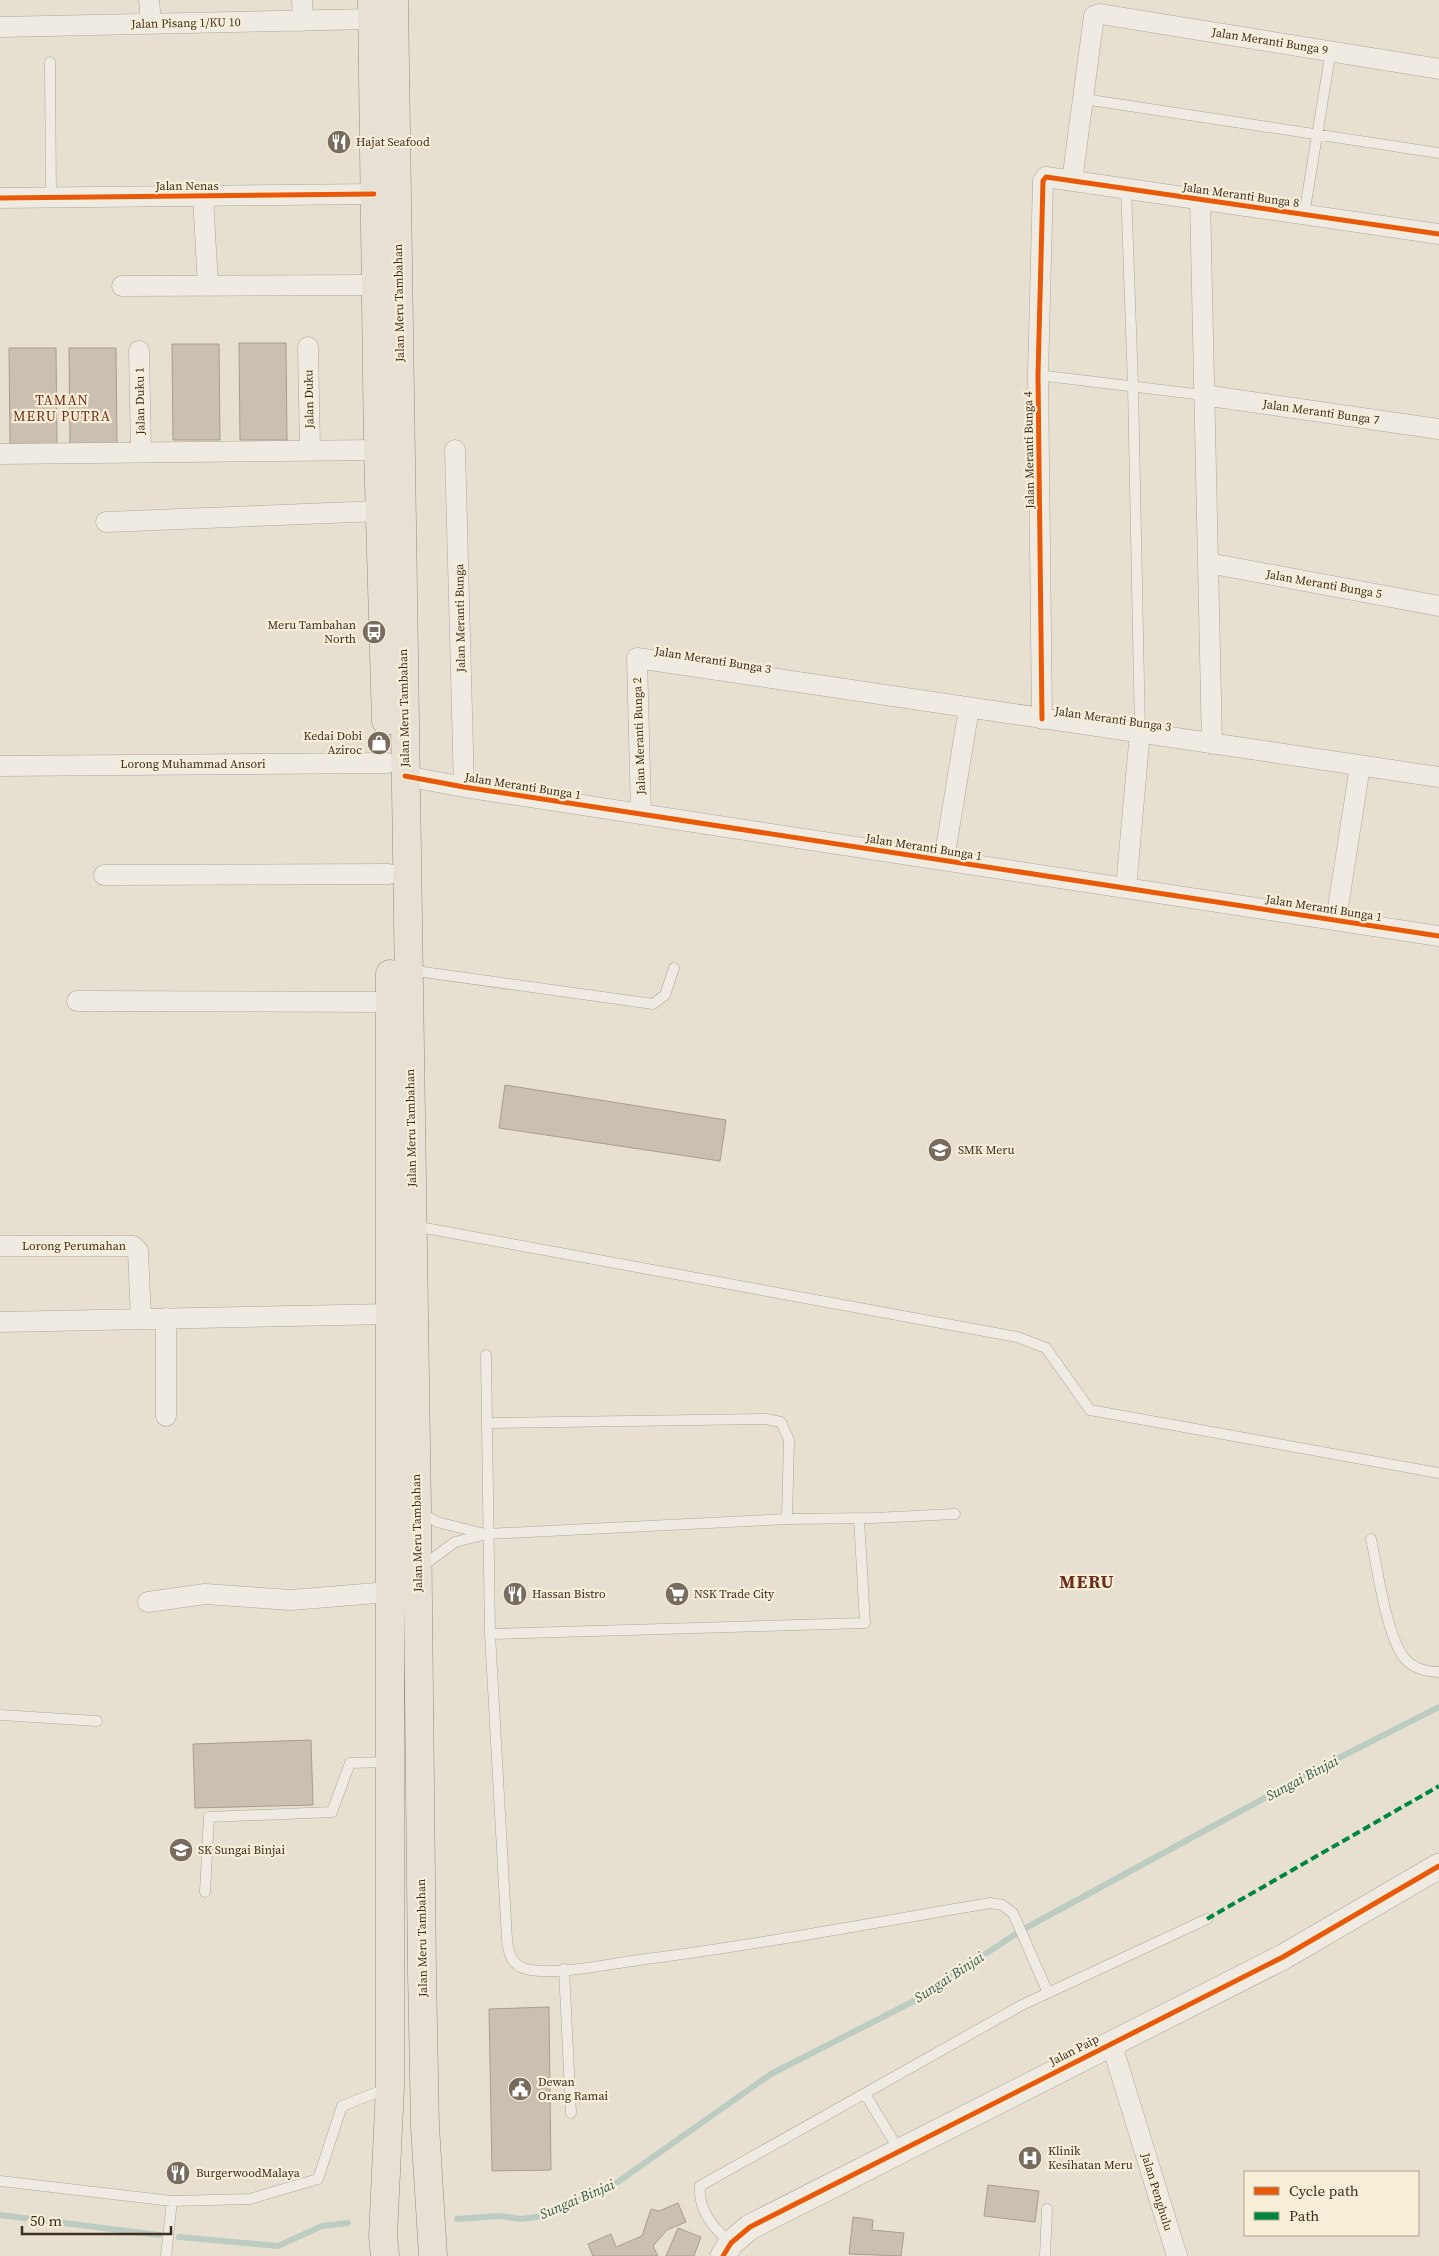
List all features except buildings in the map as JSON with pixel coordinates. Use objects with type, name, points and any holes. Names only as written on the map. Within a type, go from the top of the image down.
[{"type":"main road","name":"Jalan Meru Tambahan","points":[[381,2247],[390,2087],[389,1592],[391,1314],[389,874],[396,770],[394,0]]},
{"type":"main road","name":"Jalan Meru Tambahan","points":[[372,10],[380,511],[408,970],[418,1569],[422,1973],[429,2181],[434,2249]]},
{"type":"street","points":[[150,0],[151,23]]},
{"type":"street","points":[[302,0],[303,21]]},
{"type":"street","name":"Jalan Pisang 1/KU 10","points":[[0,27],[303,21],[372,10]]},
{"type":"street","name":"Jalan Meranti Bunga 9","points":[[1084,100],[1092,25],[1094,16],[1100,14],[1439,69]]},
{"type":"street","points":[[1072,181],[1084,100]]},
{"type":"street","name":"Jalan Meranti Bunga 8","points":[[1043,181],[1046,177],[1439,234]]},
{"type":"street","name":"Jalan Meranti Bunga 4","points":[[1042,719],[1038,375],[1043,181]]},
{"type":"street","name":"Jalan Nenas","points":[[0,198],[374,194]]},
{"type":"street","points":[[203,196],[208,286]]},
{"type":"street","points":[[1200,200],[1212,744]]},
{"type":"street","points":[[122,286],[376,285]]},
{"type":"street","name":"Jalan Duku","points":[[308,347],[310,450]]},
{"type":"street","name":"Jalan Duku 1","points":[[139,350],[142,452]]},
{"type":"street","name":"Jalan Meranti Bunga 7","points":[[1203,395],[1439,429]]},
{"type":"street","points":[[0,454],[378,450]]},
{"type":"street","name":"Jalan Meranti Bunga","points":[[455,450],[464,787]]},
{"type":"street","points":[[106,522],[380,511]]},
{"type":"street","name":"Jalan Meranti Bunga 5","points":[[1208,563],[1439,606]]},
{"type":"street","name":"Jalan Meranti Bunga 3","points":[[637,658],[1439,777]]},
{"type":"street","name":"Jalan Meranti Bunga 2","points":[[637,658],[641,814]]},
{"type":"street","points":[[944,860],[969,708]]},
{"type":"street","points":[[1126,888],[1140,732]]},
{"type":"street","name":"Lorong Muhammad Ansori","points":[[0,766],[396,770]]},
{"type":"street","points":[[1336,920],[1360,766]]},
{"type":"street","name":"Jalan Meranti Bunga 1","points":[[396,770],[464,787],[1439,936]]},
{"type":"street","points":[[104,875],[389,874]]},
{"type":"street","points":[[77,1001],[390,1002]]},
{"type":"street","name":"Lorong Perumahan","points":[[0,1246],[133,1246],[138,1251],[141,1319]]},
{"type":"street","points":[[0,1322],[391,1314]]},
{"type":"street","points":[[166,1318],[166,1416]]},
{"type":"street","points":[[148,1602],[205,1594],[291,1600],[389,1592]]},
{"type":"street","name":"Jalan Paip","points":[[727,2250],[750,2227],[1111,2042],[1283,1957],[1439,1866]]},
{"type":"street","name":"Jalan Penghulu","points":[[1111,2042],[1177,2256]]},
{"type":"lane","points":[[1304,215],[1331,50]]},
{"type":"lane","points":[[50,62],[51,197]]},
{"type":"lane","points":[[1084,100],[1439,153]]},
{"type":"lane","points":[[1126,188],[1133,386],[1140,732]]},
{"type":"lane","points":[[1038,375],[1203,395]]},
{"type":"lane","points":[[408,970],[653,1004],[664,995],[674,968]]},
{"type":"lane","points":[[413,1226],[1017,1337],[1046,1348],[1090,1410],[1439,1473]]},
{"type":"lane","points":[[486,1355],[487,1534],[490,1634],[508,1952],[515,1963],[524,1969],[564,1970],[722,1949],[990,1902],[1002,1905],[1013,1913],[1048,1993]]},
{"type":"lane","points":[[487,1423],[766,1419],[782,1422],[789,1440],[787,1519]]},
{"type":"lane","points":[[417,1510],[437,1522],[457,1529],[487,1534]]},
{"type":"lane","points":[[418,1569],[455,1542],[487,1534],[787,1519],[859,1519],[955,1514]]},
{"type":"lane","points":[[490,1634],[865,1623],[859,1519]]},
{"type":"lane","points":[[1371,1539],[1392,1629],[1402,1654],[1421,1670],[1439,1672]]},
{"type":"lane","points":[[0,1716],[97,1721]]},
{"type":"lane","points":[[205,1892],[209,1817],[332,1812],[350,1763],[389,1762]]},
{"type":"lane","points":[[727,2250],[699,2199],[700,2186],[1022,2006],[1207,1919]]},
{"type":"lane","points":[[564,1970],[572,2114]]},
{"type":"lane","points":[[0,2180],[171,2205],[250,2199],[318,2179],[342,2106],[390,2087]]},
{"type":"lane","points":[[864,2094],[899,2150]]},
{"type":"lane","points":[[166,2253],[171,2205]]},
{"type":"lane","points":[[1045,2256],[1046,2209]]},
{"type":"waterway","name":"Sungai Binjai","points":[[457,2219],[499,2216],[521,2219],[543,2216],[612,2186],[771,2074],[914,2001],[1022,1930],[1329,1763],[1439,1707]]},
{"type":"waterway","points":[[0,2215],[159,2235]]},
{"type":"waterway","points":[[179,2237],[278,2246],[322,2226],[348,2223]]},
{"type":"marked path","points":[[1207,1919],[1439,1786]]},
{"type":"cycle path","points":[[1042,719],[1038,375],[1043,181],[1046,177],[1439,234]]},
{"type":"cycle path","points":[[0,198],[374,194]]},
{"type":"cycle path","points":[[405,776],[464,787],[1439,936]]},
{"type":"cycle path","points":[[723,2256],[731,2243],[750,2227],[1283,1957],[1439,1866]]},
{"type":"place","name":"Hajat Seafood","points":[[339,142]]},
{"type":"place","name":"Meru Tambahan North","points":[[374,632]]},
{"type":"place","name":"Kedai Dobi Aziroc","points":[[379,743]]},
{"type":"place","name":"SMK Meru","points":[[940,1150]]},
{"type":"place","name":"Hassan Bistro","points":[[515,1594]]},
{"type":"place","name":"NSK Trade City","points":[[677,1594]]},
{"type":"place","name":"SK Sungai Binjai","points":[[181,1850]]},
{"type":"place","name":"Dewan Orang Ramai","points":[[520,2089]]},
{"type":"place","name":"Klinik Kesihatan Meru","points":[[1030,2158]]},
{"type":"place","name":"BurgerwoodMalaya","points":[[178,2173]]},
{"type":"district","name":"TAMAN MERU PUTRA","points":[[62,408]]},
{"type":"district","name":"MERU","points":[[1087,1581]]}]
